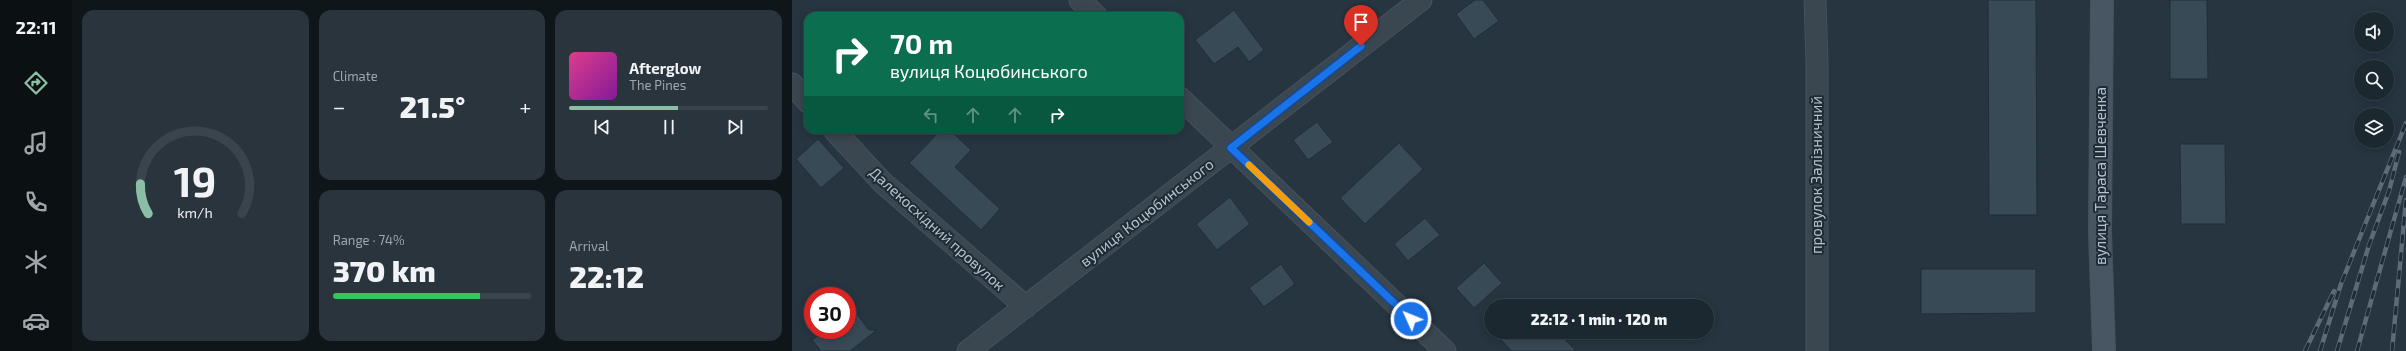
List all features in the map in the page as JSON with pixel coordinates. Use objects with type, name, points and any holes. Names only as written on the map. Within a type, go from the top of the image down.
[{"type":"main road","name":"вулиця Тараса Шевченка","points":[[2102,0],[2100,232],[2104,351]]},
{"type":"street","points":[[1080,0],[1092,12]]},
{"type":"street","name":"вулиця Коцюбинського","points":[[968,351],[1421,0]]},
{"type":"street","name":"провулок Залізничний","points":[[1815,0],[1817,63],[1817,351]]},
{"type":"street","points":[[792,84],[804,98]]},
{"type":"street","points":[[1184,102],[1445,351]]},
{"type":"street","name":"Далекосхідний провулок","points":[[838,134],[882,182],[1026,307]]},
{"type":"building","points":[[1475,0],[1483,0],[1499,21],[1474,39],[1456,14]]},
{"type":"building","points":[[1988,0],[2036,0],[2037,215],[1989,215]]},
{"type":"building","points":[[2170,0],[2207,0],[2208,79],[2170,79]]},
{"type":"building","points":[[1234,10],[1264,50],[1249,62],[1238,47],[1214,64],[1195,40]]},
{"type":"building","points":[[1317,122],[1333,142],[1308,160],[1293,140]]},
{"type":"building","points":[[937,134],[954,134],[971,150],[955,167],[1000,209],[981,230],[909,163]]},
{"type":"building","points":[[818,139],[844,168],[821,188],[796,159]]},
{"type":"building","points":[[1399,143],[1423,169],[1365,224],[1340,198]]},
{"type":"building","points":[[2180,144],[2225,144],[2226,224],[2181,224]]},
{"type":"building","points":[[1230,197],[1250,224],[1217,250],[1196,224]]},
{"type":"building","points":[[1425,218],[1440,235],[1408,261],[1394,244]]},
{"type":"building","points":[[1484,263],[1502,283],[1474,308],[1456,288]]},
{"type":"building","points":[[1281,264],[1295,284],[1264,307],[1249,288]]},
{"type":"building","points":[[1921,269],[2036,269],[2036,313],[1921,314]]},
{"type":"building","points":[[856,313],[869,330],[877,330],[850,351],[821,351],[812,340],[856,339]]},
{"type":"building","points":[[1500,339],[1565,339],[1576,351],[1512,351]]},
{"type":"railway","points":[[2320,351],[2341,284],[2406,123]]},
{"type":"railway","points":[[2337,351],[2369,245],[2389,191],[2399,152]]},
{"type":"railway","points":[[2357,351],[2406,177]]},
{"type":"railway","points":[[2392,351],[2406,200]]},
{"type":"railway","points":[[2305,351],[2334,291]]},
{"type":"slow traffic","points":[[1249,165],[1309,222]]},
{"type":"route","points":[[1361,46],[1231,148],[1411,319]]}]
